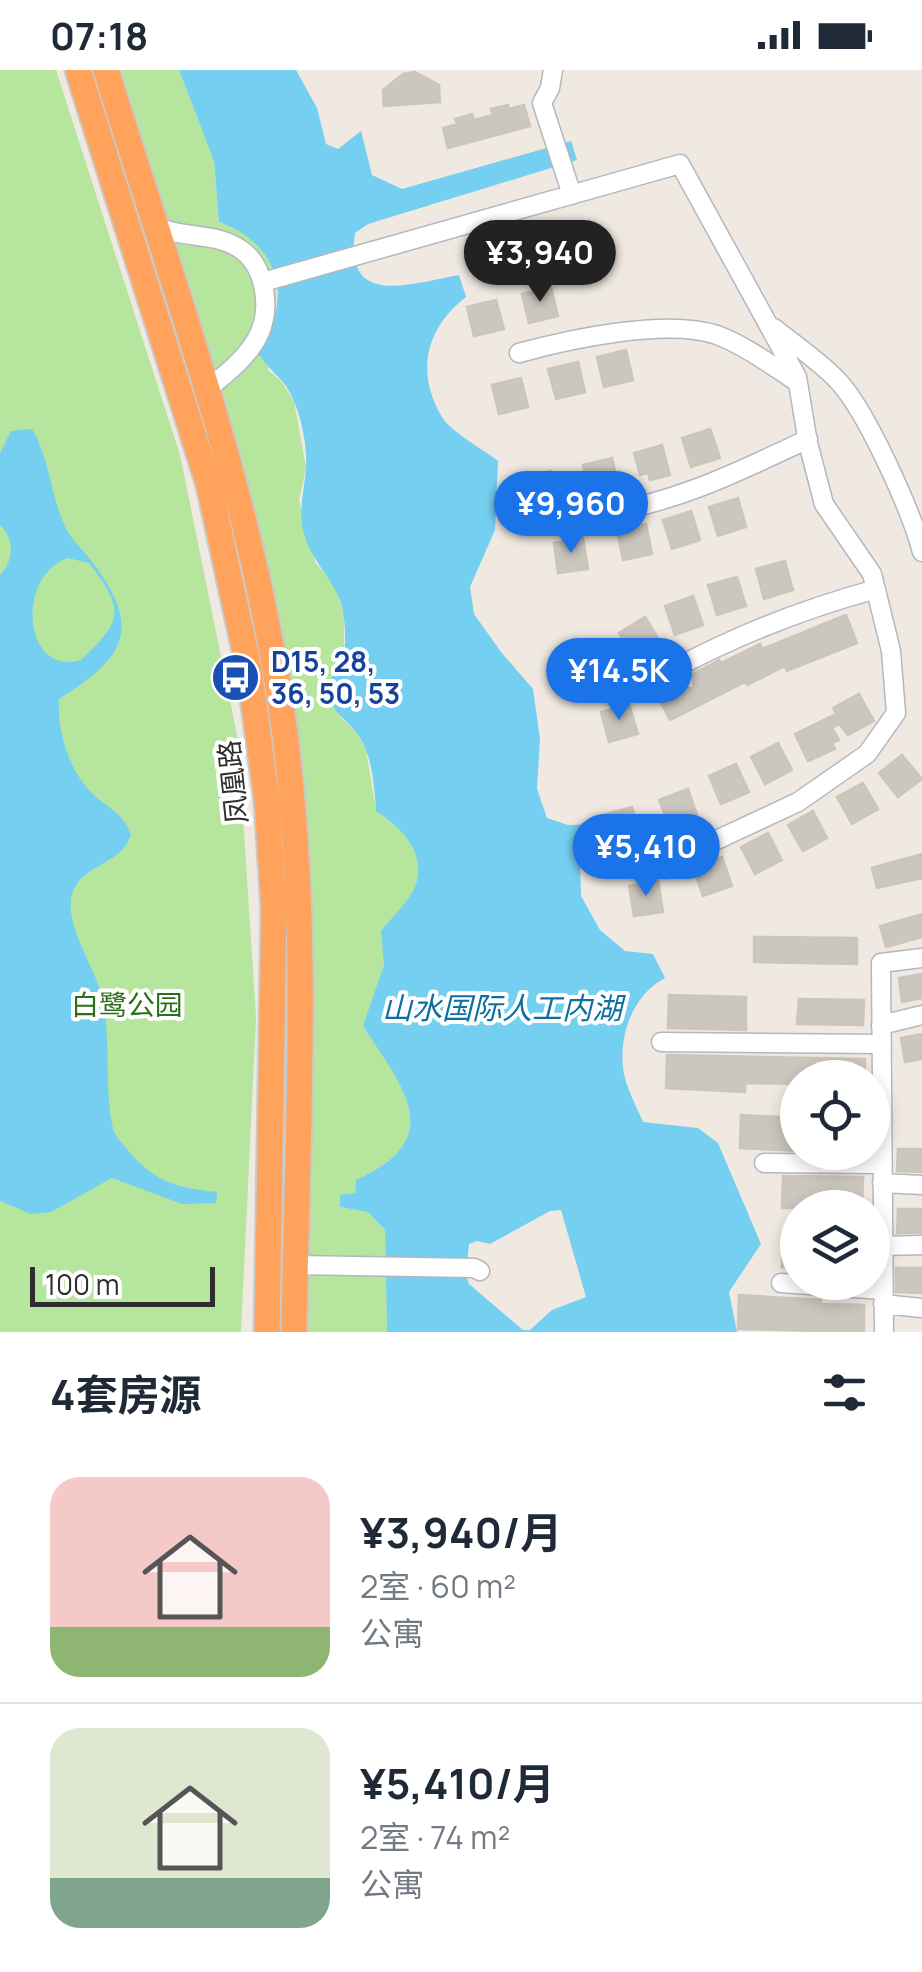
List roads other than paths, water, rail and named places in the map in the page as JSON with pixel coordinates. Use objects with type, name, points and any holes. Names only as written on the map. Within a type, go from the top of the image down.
[{"type":"highway","name":"凤凰路","points":[[78,70],[209,485],[250,668],[267,800],[274,909],[267,1332]]},
{"type":"highway","name":"凤凰路","points":[[106,70],[236,486],[255,566],[284,727],[299,895],[302,1008],[294,1332]]},
{"type":"street","points":[[552,70],[550,88],[542,102],[572,194]]},
{"type":"street","points":[[264,282],[680,164],[798,382],[824,504],[872,574],[891,651],[896,713],[867,754],[798,802],[691,852]]},
{"type":"street","points":[[154,225],[179,236],[217,239],[234,245],[245,252],[264,282],[260,332],[242,358],[206,390]]},
{"type":"street","points":[[766,321],[841,384],[872,434],[922,552]]},
{"type":"street","points":[[518,352],[576,337],[684,329],[714,334],[741,346],[798,382]]},
{"type":"street","points":[[593,516],[662,503],[713,484],[808,439]]},
{"type":"street","points":[[619,687],[647,683],[722,644],[780,620],[876,589]]},
{"type":"street","points":[[882,1190],[881,963],[922,958]]},
{"type":"street","points":[[661,1042],[882,1035],[922,1015]]},
{"type":"street","points":[[764,1163],[882,1173],[922,1185]]},
{"type":"street","points":[[890,1246],[922,1245]]},
{"type":"street","points":[[296,1266],[477,1270]]},
{"type":"street","points":[[890,1299],[922,1308]]},
{"type":"street","points":[[883,1300],[884,1332]]},
{"type":"water","name":"山水国际人工内湖","points":[[179,70],[296,70],[317,108],[326,144],[338,149],[361,131],[372,175],[402,189],[571,141],[577,160],[368,224],[355,233],[354,257],[360,273],[371,282],[386,285],[459,275],[466,297],[442,322],[427,367],[442,417],[498,461],[495,530],[470,587],[474,614],[533,689],[540,739],[537,789],[547,818],[568,825],[592,824],[580,859],[581,896],[600,930],[625,951],[653,954],[665,978],[645,994],[631,1016],[622,1055],[624,1075],[643,1122],[698,1128],[718,1143],[761,1244],[729,1292],[737,1332],[387,1332],[385,1230],[368,1212],[340,1207],[340,1195],[355,1193],[356,1180],[385,1164],[402,1147],[410,1129],[403,1091],[363,1026],[384,965],[381,931],[413,890],[417,861],[409,841],[376,811],[372,772],[364,745],[330,700],[330,681],[345,646],[342,608],[334,587],[309,548],[303,528],[306,459],[298,411],[288,389],[257,352],[275,313],[275,276],[256,244],[219,222],[214,161]],"holes":[[[561,1210],[586,1297],[552,1310],[530,1330],[523,1330],[469,1284],[469,1244],[490,1244],[550,1211]]]},
{"type":"water","points":[[32,429],[62,519],[109,586],[122,624],[120,640],[112,655],[59,699],[60,724],[71,763],[85,786],[120,816],[131,835],[120,852],[78,882],[71,903],[76,931],[103,1000],[113,1129],[145,1168],[177,1185],[217,1192],[216,1203],[182,1204],[112,1178],[51,1212],[31,1214],[0,1201],[0,575],[11,550],[0,525],[0,453],[11,431]],"holes":[[[68,558],[89,563],[109,593],[114,615],[105,635],[81,660],[61,661],[47,654],[37,640],[34,602],[51,568]]]},
{"type":"place","name":"D15, 28, 36, 50, 53","points":[[236,678]]},
{"type":"park label","name":"白鹭公园","points":[[127,1005]]}]
